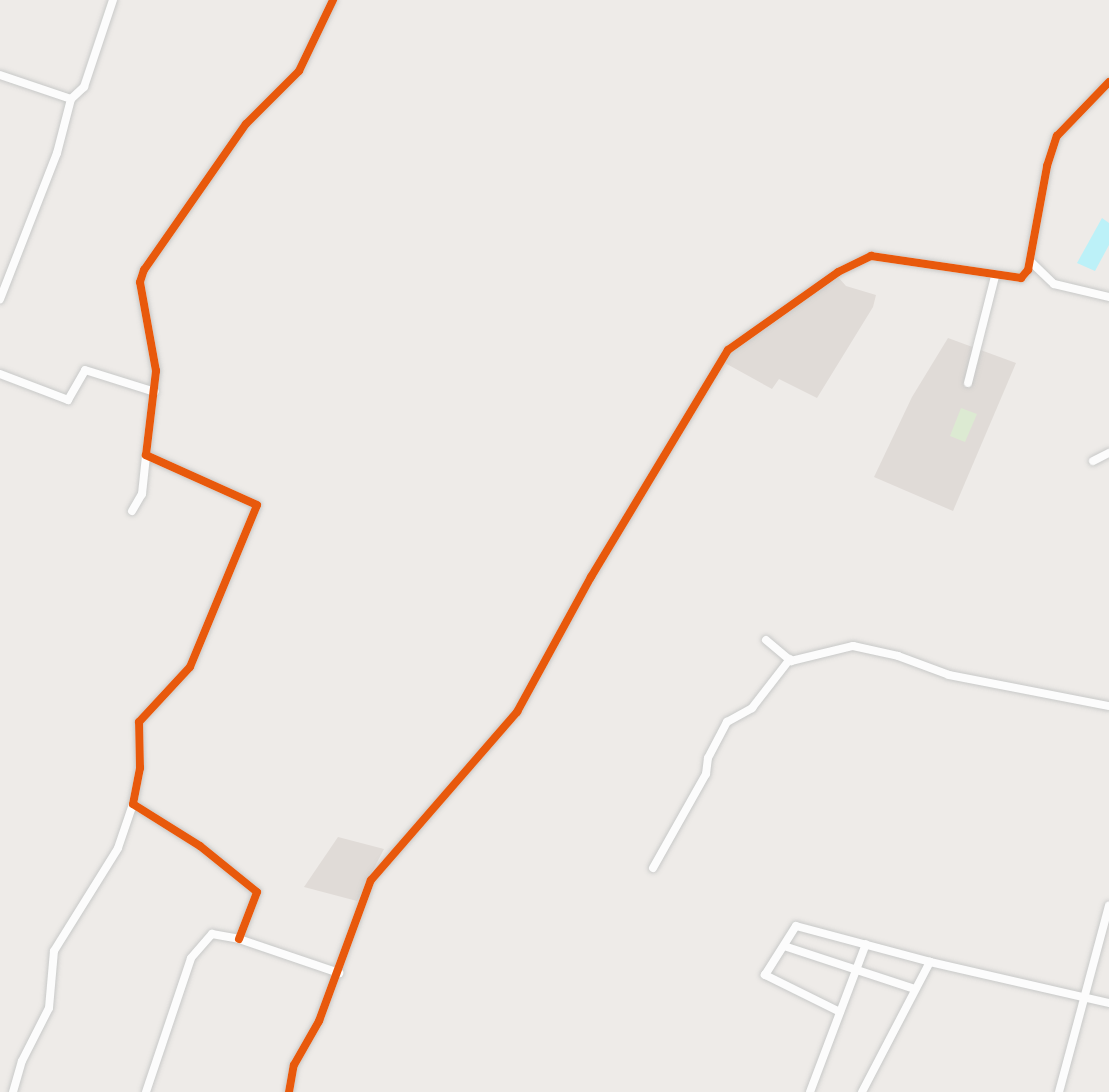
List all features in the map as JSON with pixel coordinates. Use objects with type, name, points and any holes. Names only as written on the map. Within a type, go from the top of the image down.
[{"type":"street","points":[[0,299],[57,153],[71,99],[84,87],[113,0]]},
{"type":"street","points":[[132,511],[142,494],[155,392],[156,371],[140,282],[144,270],[246,124],[299,71],[333,0]]},
{"type":"street","points":[[0,75],[71,99]]},
{"type":"street","points":[[288,1092],[294,1065],[319,1021],[339,973],[371,880],[517,712],[591,577],[728,350],[838,272],[871,256],[995,276],[1022,278],[1030,261],[1047,166],[1056,136],[1109,82]]},
{"type":"street","points":[[1030,261],[1054,284],[1109,297]]},
{"type":"street","points":[[968,383],[995,276]]},
{"type":"street","points":[[0,374],[68,400],[84,370],[155,392]]},
{"type":"street","points":[[1093,461],[1109,453]]},
{"type":"street","points":[[13,1092],[22,1061],[50,1008],[54,951],[118,848],[134,804],[140,768],[139,722],[190,667],[257,505],[146,454]]},
{"type":"street","points":[[766,640],[790,659]]},
{"type":"street","points":[[653,868],[706,774],[708,758],[727,722],[752,708],[790,659],[853,646],[898,656],[950,675],[1109,706]]},
{"type":"street","points":[[134,804],[200,846],[257,892],[239,939]]},
{"type":"street","points":[[1059,1092],[1109,906]]},
{"type":"street","points":[[840,1012],[765,975],[796,926],[930,962],[1109,1003]]},
{"type":"street","points":[[146,1092],[191,958],[212,934],[239,939],[339,973]]},
{"type":"street","points":[[810,1092],[866,944]]},
{"type":"street","points":[[784,946],[915,989]]},
{"type":"street","points":[[862,1092],[930,962]]},
{"type":"shaded area","points":[[838,277],[846,286],[876,295],[873,307],[817,398],[779,379],[772,389],[725,363],[731,352]]},
{"type":"shaded area","points":[[948,338],[1016,363],[953,511],[874,477],[912,397]]},
{"type":"shaded area","points":[[338,837],[384,849],[357,901],[304,887]]},
{"type":"green space","points":[[961,408],[977,414],[965,442],[950,436]]},
{"type":"water","points":[[1102,218],[1109,223],[1109,245],[1095,271],[1077,263]]},
{"type":"cycle path","points":[[239,939],[257,892],[200,846],[133,804],[140,768],[139,722],[190,667],[257,505],[146,455],[156,371],[140,282],[144,270],[246,124],[299,71],[333,0]]},
{"type":"cycle path","points":[[289,1092],[294,1065],[319,1021],[371,880],[517,712],[591,577],[728,350],[838,272],[871,256],[1021,278],[1028,270],[1047,166],[1057,136],[1109,82]]}]
